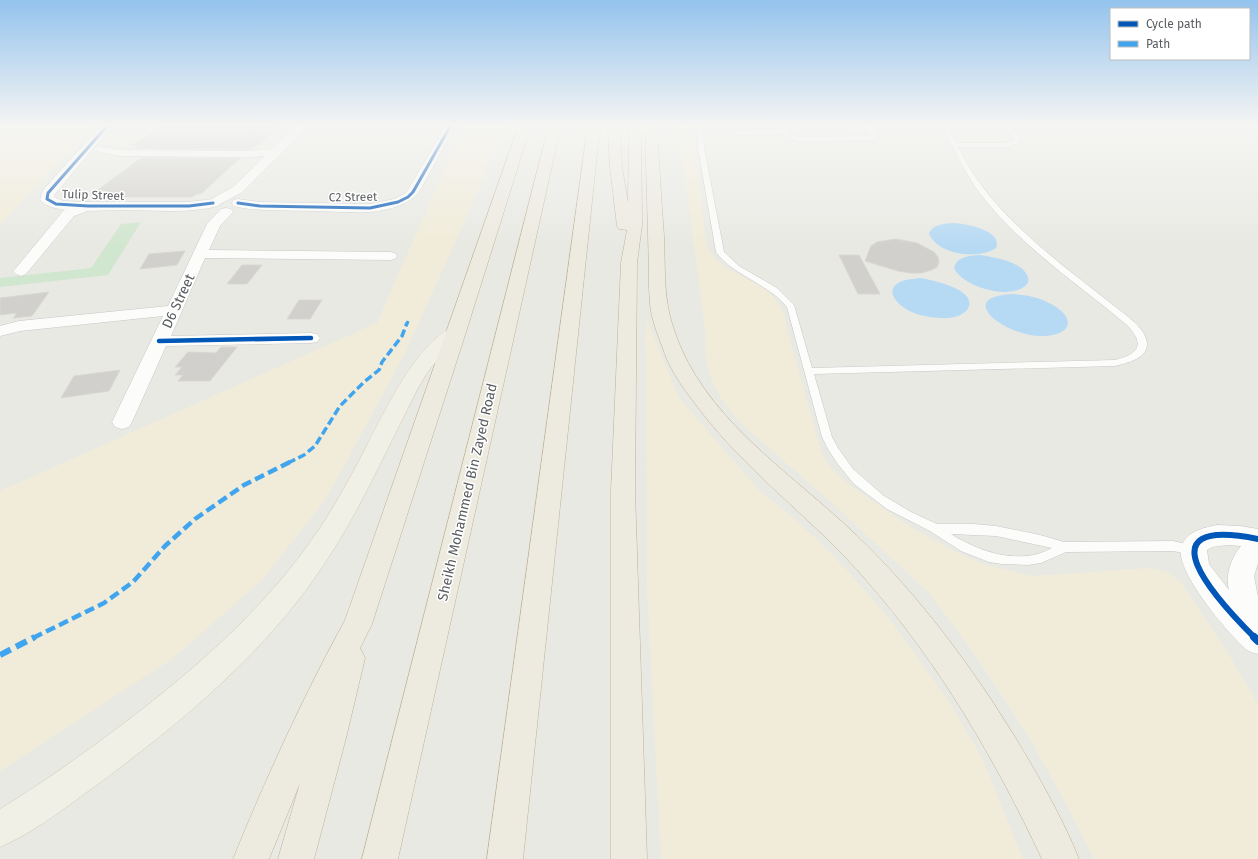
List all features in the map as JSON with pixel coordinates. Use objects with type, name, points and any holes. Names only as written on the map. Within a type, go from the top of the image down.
[{"type":"highway","points":[[296,859],[330,738],[358,624],[512,165]]},
{"type":"highway","name":"Sheikh Mohammed Bin Zayed Road","points":[[380,859],[545,165]]},
{"type":"highway","points":[[505,859],[589,165]]},
{"type":"highway","points":[[616,165],[629,263]]},
{"type":"highway","points":[[629,859],[623,491],[629,263],[635,225],[635,165]]},
{"type":"highway","points":[[654,165],[659,306],[668,340],[687,378],[701,398],[737,440],[836,531],[874,570],[908,610],[981,709],[1037,808],[1061,859]]},
{"type":"highway","points":[[251,859],[330,677],[358,624]]},
{"type":"main road","points":[[0,829],[89,769],[155,720],[212,671],[253,630],[290,589],[319,550],[342,513],[421,367],[435,351],[457,332]]},
{"type":"street","name":"Tulip Street","points":[[73,165],[48,193],[47,199],[51,202],[70,209],[88,206],[189,206],[212,210]]},
{"type":"street","name":"Tulip Street","points":[[70,209],[62,201],[60,195],[85,165]]},
{"type":"street","name":"D6 Street","points":[[122,422],[160,342],[199,254],[212,210],[233,204],[265,165]]},
{"type":"street","name":"C2 Street","points":[[212,210],[230,200],[233,204],[260,206],[370,208],[398,202],[408,197],[413,192],[428,165]]},
{"type":"street","points":[[21,272],[70,209]]},
{"type":"street","points":[[199,254],[390,256]]},
{"type":"street","points":[[0,331],[19,326],[46,325],[174,310]]},
{"type":"street","points":[[0,338],[15,332],[46,325]]},
{"type":"street","points":[[160,342],[311,338]]},
{"type":"street","points":[[1258,539],[1234,535],[1212,536],[1203,539],[1197,544],[1194,550],[1193,558],[1204,578],[1233,615],[1258,641]]},
{"type":"street","points":[[1258,546],[1244,561],[1241,571],[1241,581],[1246,604],[1258,631]]},
{"type":"lane","points":[[704,165],[720,252],[724,259],[732,265],[768,284],[786,299],[791,307],[827,437],[832,448],[846,467],[864,486],[880,499],[903,514],[935,529],[949,540],[966,549],[985,556],[1004,560],[1022,561],[1039,559],[1053,555],[1064,547]]},
{"type":"lane","points":[[809,371],[1115,363],[1131,359],[1141,352],[1144,345],[1142,338],[1130,322],[1034,244],[997,210],[973,180],[965,165]]},
{"type":"lane","points":[[935,529],[996,531],[1040,540],[1064,547],[1173,546],[1194,550]]},
{"type":"green space","points":[[141,222],[108,275],[0,287],[0,278],[91,268],[121,224]]},
{"type":"sand","points":[[0,165],[56,165],[0,225]]},
{"type":"sand","points":[[446,165],[488,165],[472,205],[405,353],[326,499],[262,580],[172,659],[0,771],[0,491],[377,323]]},
{"type":"sand","points":[[683,165],[698,165],[706,244],[713,257],[724,266],[762,288],[774,298],[782,311],[822,454],[831,468],[844,481],[912,528],[958,553],[983,564],[1033,576],[1150,568],[1167,572],[1181,582],[1229,655],[1258,704],[1258,859],[1094,859],[1065,802],[1030,739],[962,637],[930,594],[830,501],[744,426],[735,416],[714,386],[705,350],[706,336]]},
{"type":"sand","points":[[646,318],[679,398],[759,490],[823,545],[855,579],[887,616],[951,705],[983,760],[1023,859],[661,859],[647,589]]},
{"type":"water","points":[[954,223],[967,225],[989,232],[997,242],[996,248],[979,254],[950,251],[941,247],[929,234],[936,226]]},
{"type":"water","points":[[980,255],[1015,264],[1026,272],[1028,283],[1017,290],[1008,292],[986,289],[966,281],[954,268],[956,264],[964,257]]},
{"type":"water","points":[[921,278],[953,287],[961,292],[967,297],[969,303],[967,310],[955,317],[938,318],[916,314],[907,310],[898,303],[893,294],[893,290],[900,282]]},
{"type":"water","points":[[1013,294],[1036,298],[1058,308],[1067,319],[1068,324],[1066,329],[1053,335],[1029,335],[1015,331],[992,317],[986,309],[987,302],[995,297]]},
{"type":"building","points":[[131,165],[232,165],[202,193],[192,197],[96,197],[99,195],[91,195]]},
{"type":"building","points":[[896,239],[917,243],[934,252],[938,257],[939,262],[937,267],[922,273],[910,273],[865,261],[871,246],[877,242]]},
{"type":"building","points":[[185,251],[177,265],[140,269],[149,254]]},
{"type":"building","points":[[839,255],[859,255],[880,294],[858,294]]},
{"type":"building","points":[[242,265],[262,265],[247,284],[227,284]]},
{"type":"building","points":[[49,292],[32,316],[13,318],[17,313],[0,315],[0,298]]},
{"type":"building","points":[[299,300],[322,300],[310,319],[287,319]]},
{"type":"building","points":[[221,347],[237,347],[210,381],[178,381],[183,375],[175,375],[182,367],[175,367],[188,352],[216,353]]},
{"type":"building","points":[[120,370],[109,391],[61,398],[74,376]]},
{"type":"marked path","points":[[0,655],[104,603],[133,582],[165,546],[195,519],[244,485],[304,455],[315,446],[340,406],[364,382],[379,370],[382,362],[402,336],[408,321]]},
{"type":"cycle path","points":[[73,165],[48,193],[47,199],[56,204],[88,206],[189,206],[213,203]]},
{"type":"cycle path","points":[[238,203],[260,206],[370,208],[398,202],[408,197],[413,192],[428,165]]},
{"type":"cycle path","points":[[159,341],[311,338]]},
{"type":"cycle path","points":[[1258,539],[1228,535],[1217,536],[1206,538],[1198,542],[1194,549],[1194,559],[1197,568],[1204,579],[1222,602],[1258,641]]}]
